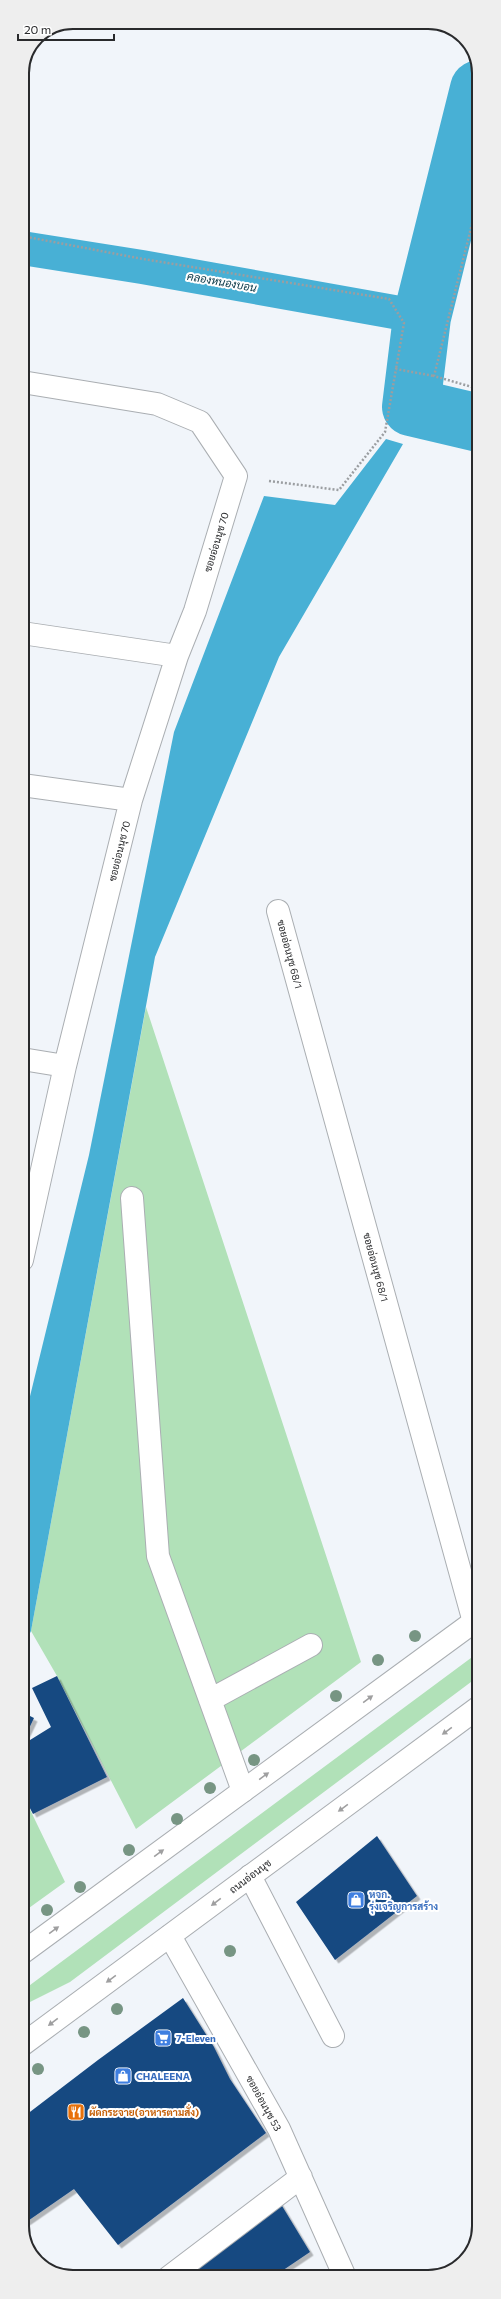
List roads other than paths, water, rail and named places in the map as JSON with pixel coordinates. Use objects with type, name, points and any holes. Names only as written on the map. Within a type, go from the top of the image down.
[{"type":"street","name":"ซอยอ่อนนุช 70","points":[[29,383],[157,404],[200,422],[236,476],[195,611],[177,656],[131,800],[29,1203]]},
{"type":"street","points":[[29,634],[177,656]]},
{"type":"street","points":[[29,786],[131,800]]},
{"type":"street","name":"ซอยอ่อนนุช 68/1","points":[[278,912],[472,1606]]},
{"type":"street","points":[[29,1060],[64,1066]]},
{"type":"street","points":[[132,1198],[158,1556],[243,1791]]},
{"type":"street","points":[[29,1948],[472,1623]]},
{"type":"street","points":[[210,1700],[311,1645]]},
{"type":"street","name":"ถนนอ่อนนุช","points":[[29,2040],[472,1713]]},
{"type":"street","points":[[250,1876],[333,2036]]},
{"type":"street","name":"ซอยอ่อนนุช 53","points":[[170,1936],[279,2129],[341,2270]]},
{"type":"street","points":[[178,2270],[301,2177]]},
{"type":"water","points":[[386,439],[403,444],[279,657],[155,957],[29,1635],[29,1400],[89,1155],[174,732],[264,496],[335,505]]},
{"type":"waterway","name":"คลองหนองบอน","points":[[472,117],[422,317],[411,407],[472,421]]},
{"type":"waterway","name":"คลองหนองบอน","points":[[29,249],[142,267],[422,317]]},
{"type":"place","name":"หจก. รุ่งเจริญการสร้าง","points":[[356,1900]]},
{"type":"place","name":"7-Eleven","points":[[163,2038]]},
{"type":"place","name":"CHALEENA","points":[[123,2076]]},
{"type":"place","name":"ผัดกระจาย(อาหารตามสั่ง)","points":[[76,2112]]}]
